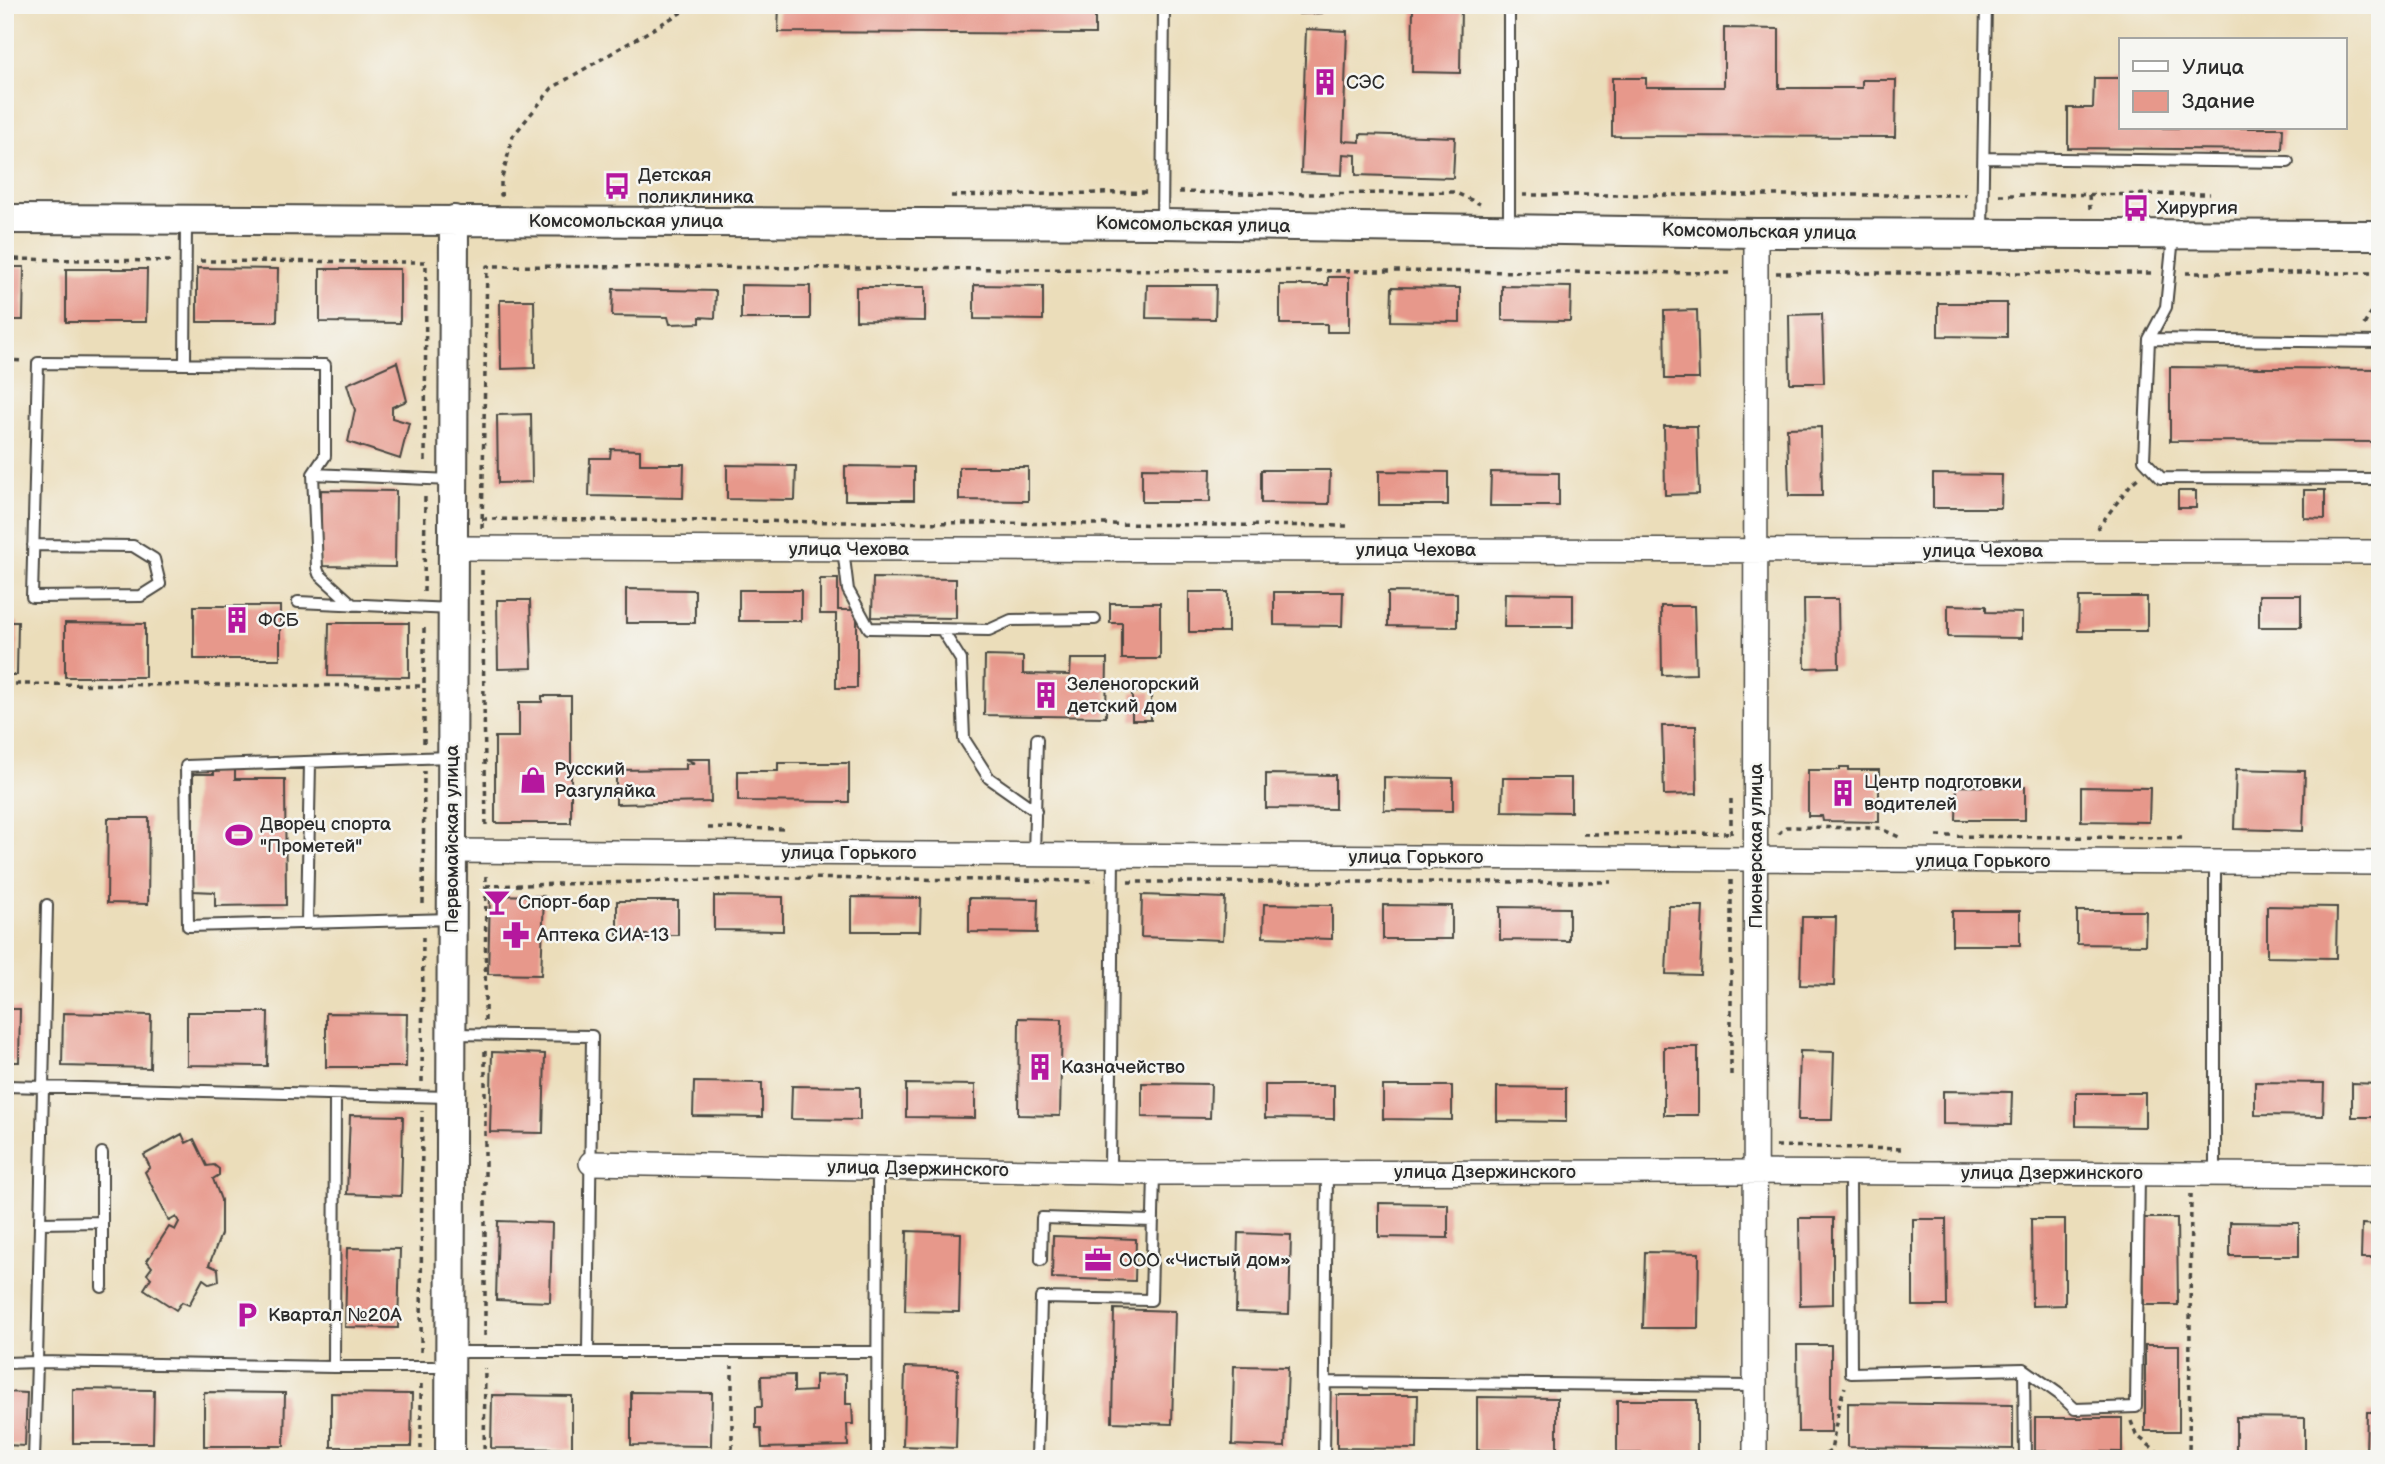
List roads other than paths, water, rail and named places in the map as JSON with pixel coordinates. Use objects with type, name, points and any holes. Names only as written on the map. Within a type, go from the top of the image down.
[{"type":"street","name":"Комсомольская улица","points":[[5,219],[1509,223],[1756,233],[2380,235]]},
{"type":"street","name":"Первомайская улица","points":[[450,1459],[454,220]]},
{"type":"street","name":"Пионерская улица","points":[[1755,1459],[1756,233]]},
{"type":"street","name":"улица Чехова","points":[[453,548],[2380,552]]},
{"type":"street","name":"улица Горького","points":[[452,851],[2380,863]]},
{"type":"street","name":"улица Дзержинского","points":[[591,1163],[1154,1173],[1850,1172],[2380,1175]]},
{"type":"lane","points":[[1162,224],[1164,5]]},
{"type":"lane","points":[[1509,5],[1509,223]]},
{"type":"lane","points":[[1982,234],[1986,5]]},
{"type":"lane","points":[[1984,158],[2288,162]]},
{"type":"lane","points":[[185,364],[186,219]]},
{"type":"lane","points":[[2173,234],[2166,307],[2149,339],[2144,460],[2161,478],[2380,479]]},
{"type":"lane","points":[[2149,339],[2380,342]]},
{"type":"lane","points":[[33,545],[133,545],[154,559],[160,584],[141,596],[32,597],[33,545],[38,363],[325,365],[325,456],[313,474],[319,574],[353,605]]},
{"type":"lane","points":[[313,474],[453,481]]},
{"type":"lane","points":[[843,549],[848,590],[869,628],[989,630],[1012,620],[1095,619]]},
{"type":"lane","points":[[298,602],[453,610]]},
{"type":"lane","points":[[942,629],[961,660],[964,738],[989,778],[1036,811]]},
{"type":"lane","points":[[1034,855],[1037,739]]},
{"type":"lane","points":[[452,757],[186,766],[188,926],[452,919]]},
{"type":"lane","points":[[307,922],[310,762]]},
{"type":"lane","points":[[1110,1172],[1114,855]]},
{"type":"lane","points":[[2215,862],[2215,1174]]},
{"type":"lane","points":[[34,1459],[47,905]]},
{"type":"lane","points":[[452,1034],[592,1036],[589,1352]]},
{"type":"lane","points":[[5,1086],[451,1097]]},
{"type":"lane","points":[[334,1367],[335,1095]]},
{"type":"lane","points":[[102,1153],[102,1287]]},
{"type":"lane","points":[[877,1459],[878,1168]]},
{"type":"lane","points":[[1850,1172],[1851,1373],[2024,1369],[2075,1409],[2136,1407],[2139,1174]]},
{"type":"lane","points":[[1037,1459],[1041,1298],[1151,1300],[1154,1173]]},
{"type":"lane","points":[[1324,1459],[1327,1173]]},
{"type":"lane","points":[[1041,1260],[1042,1218],[1153,1221]]},
{"type":"lane","points":[[40,1223],[101,1222]]},
{"type":"lane","points":[[5,1363],[421,1367],[451,1359],[589,1352],[877,1352]]},
{"type":"lane","points":[[2024,1369],[2025,1459]]},
{"type":"lane","points":[[1325,1382],[1755,1386]]},
{"type":"place","name":"СЭС","points":[[1325,82]]},
{"type":"place","name":"Детская поликлиника","points":[[617,186]]},
{"type":"place","name":"Хирургия","points":[[2136,208]]},
{"type":"place","name":"ФСБ","points":[[237,620]]},
{"type":"place","name":"Зеленогорский детский дом","points":[[1046,695]]},
{"type":"place","name":"Русский Разгуляйка","points":[[533,780]]},
{"type":"place","name":"Центр подготовки водителей","points":[[1843,793]]},
{"type":"place","name":"Дворец спорта \"Прометей\"","points":[[239,835]]},
{"type":"place","name":"Спорт-бар","points":[[497,902]]},
{"type":"place","name":"Аптека СИА-13","points":[[516,935]]},
{"type":"place","name":"Казначейство","points":[[1040,1067]]},
{"type":"place","name":"ООО «Чистый дом»","points":[[1098,1260]]},
{"type":"place","name":"Квартал №20А","points":[[247,1315]]}]
